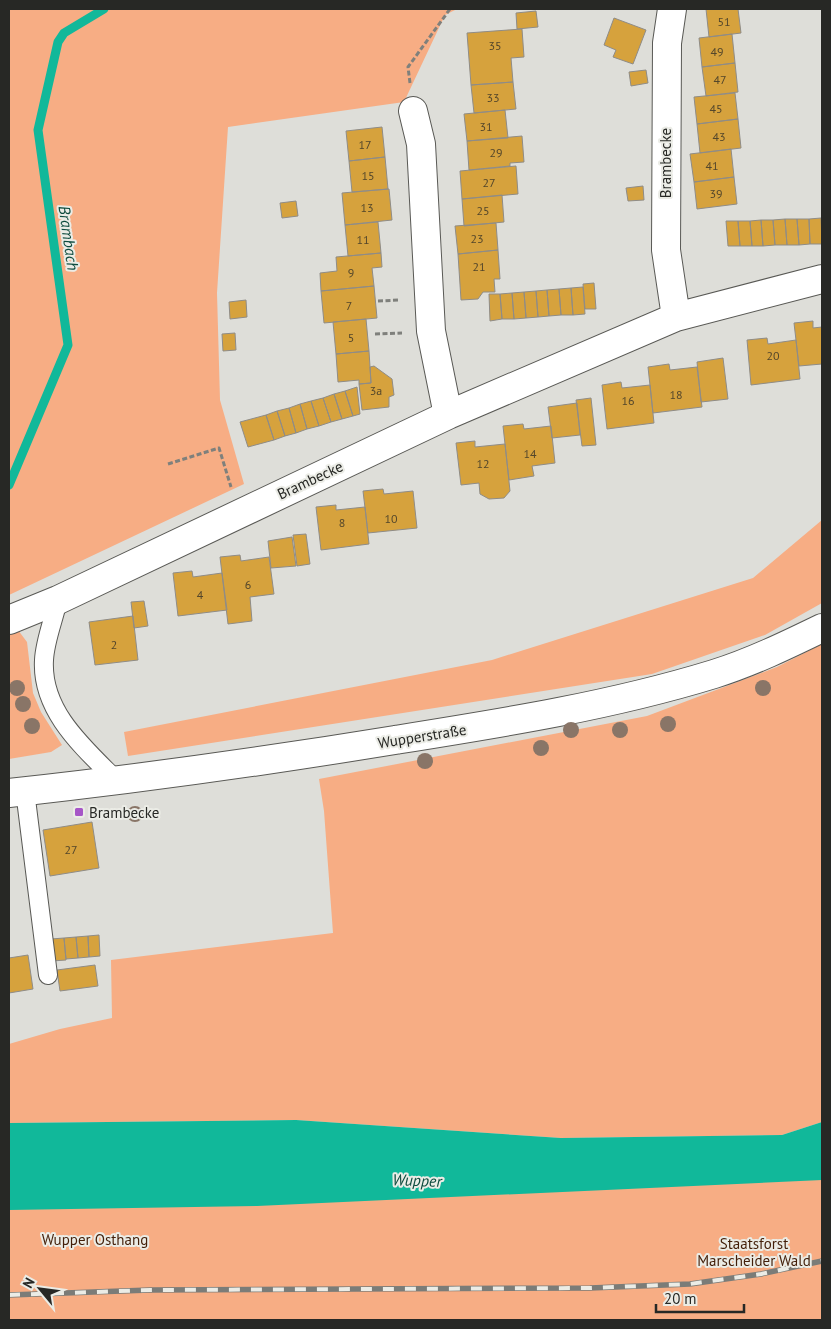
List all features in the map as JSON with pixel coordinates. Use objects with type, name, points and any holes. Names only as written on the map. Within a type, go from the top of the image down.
[{"type":"street","name":"Brambecke","points":[[672,9],[667,52],[666,250],[676,318]]},
{"type":"street","points":[[413,111],[421,144],[431,331],[448,415]]},
{"type":"street","name":"Brambecke","points":[[9,620],[58,600],[448,415],[676,318],[822,279]]},
{"type":"street","name":"Wupperstraße","points":[[17,792],[320,752],[538,717],[636,695],[716,673],[768,654],[822,628]]},
{"type":"lane","points":[[58,600],[44,659],[46,690],[60,718],[80,744],[116,780]]},
{"type":"lane","points":[[17,792],[48,975]]},
{"type":"path","points":[[413,111],[408,66],[450,9]]},
{"type":"path","points":[[168,464],[219,448],[240,514]]},
{"type":"green space","points":[[9,9],[457,9],[445,15],[404,102],[228,127],[217,293],[220,400],[244,484],[9,595]]},
{"type":"green space","points":[[822,520],[822,603],[765,635],[652,674],[128,756],[124,732],[492,660],[753,578]]},
{"type":"green space","points":[[18,630],[27,642],[33,693],[41,712],[62,745],[51,752],[9,759],[9,631]]},
{"type":"green space","points":[[822,644],[822,1122],[782,1135],[561,1138],[296,1120],[9,1123],[9,1044],[60,1029],[112,1018],[111,960],[333,933],[324,811],[319,779],[647,716],[777,667]]},
{"type":"green space","name":"Staatsforst Marscheider Wald","points":[[822,1151],[822,1320],[9,1320],[9,1156]]},
{"type":"water","name":"Wupper","points":[[296,1120],[561,1138],[782,1135],[822,1122],[822,1180],[257,1206],[9,1210],[9,1123]]},
{"type":"building","points":[[706,9],[738,9],[741,33],[709,37]]},
{"type":"building","points":[[536,11],[538,27],[517,29],[516,13]]},
{"type":"building","points":[[614,18],[646,30],[633,64],[613,57],[616,50],[604,45]]},
{"type":"building","points":[[522,29],[524,57],[511,58],[513,82],[471,85],[467,33]]},
{"type":"building","points":[[732,34],[735,63],[702,67],[699,38]]},
{"type":"building","points":[[735,63],[738,92],[706,96],[702,67]]},
{"type":"building","points":[[646,70],[648,83],[631,86],[629,72]]},
{"type":"building","points":[[513,82],[516,109],[474,113],[471,85]]},
{"type":"building","points":[[735,93],[738,119],[697,124],[694,97]]},
{"type":"building","points":[[505,110],[508,138],[467,141],[464,114]]},
{"type":"building","points":[[738,119],[741,148],[700,153],[697,124]]},
{"type":"building","points":[[382,127],[385,157],[349,161],[346,131]]},
{"type":"building","points":[[522,136],[524,162],[510,163],[510,166],[469,170],[467,141]]},
{"type":"building","points":[[731,149],[734,177],[694,182],[690,154]]},
{"type":"building","points":[[385,157],[388,189],[352,192],[349,161]]},
{"type":"building","points":[[516,166],[518,194],[462,199],[460,171]]},
{"type":"building","points":[[734,177],[737,204],[697,209],[694,182]]},
{"type":"building","points":[[643,186],[644,200],[628,201],[626,188]]},
{"type":"building","points":[[389,189],[392,220],[345,225],[342,193]]},
{"type":"building","points":[[502,195],[504,222],[464,226],[462,199]]},
{"type":"building","points":[[296,201],[298,216],[282,218],[280,203]]},
{"type":"building","points":[[821,218],[822,244],[810,244],[809,219]]},
{"type":"building","points":[[785,219],[787,245],[775,245],[773,220]]},
{"type":"building","points":[[785,219],[797,219],[799,245],[787,245]]},
{"type":"building","points":[[797,219],[809,219],[810,244],[799,245]]},
{"type":"building","points":[[761,220],[763,246],[752,246],[750,221]]},
{"type":"building","points":[[761,220],[773,220],[775,245],[763,246]]},
{"type":"building","points":[[726,221],[738,221],[740,246],[728,246]]},
{"type":"building","points":[[738,221],[750,221],[752,246],[740,246]]},
{"type":"building","points":[[378,222],[381,253],[348,256],[345,225]]},
{"type":"building","points":[[496,223],[498,250],[458,254],[455,226]]},
{"type":"building","points":[[498,250],[500,279],[494,279],[495,292],[483,292],[478,299],[461,300],[458,254]]},
{"type":"building","points":[[381,253],[382,267],[372,268],[374,286],[321,291],[320,273],[337,271],[336,257]]},
{"type":"building","points":[[594,283],[596,309],[585,309],[583,284]]},
{"type":"building","points":[[374,286],[377,318],[324,323],[321,291]]},
{"type":"building","points":[[583,287],[585,314],[573,315],[571,288]]},
{"type":"building","points":[[571,288],[573,315],[561,315],[559,289]]},
{"type":"building","points":[[559,289],[561,315],[549,316],[547,290]]},
{"type":"building","points":[[547,290],[549,316],[538,317],[536,291]]},
{"type":"building","points":[[536,291],[538,317],[526,318],[524,292]]},
{"type":"building","points":[[524,292],[526,318],[514,319],[512,293]]},
{"type":"building","points":[[512,293],[514,319],[502,319],[500,294]]},
{"type":"building","points":[[489,294],[500,294],[502,319],[490,321]]},
{"type":"building","points":[[246,300],[247,317],[230,319],[229,302]]},
{"type":"building","points":[[366,319],[369,351],[336,354],[333,322]]},
{"type":"building","points":[[813,321],[813,328],[822,327],[822,364],[799,366],[794,323]]},
{"type":"building","points":[[235,333],[236,350],[223,351],[222,334]]},
{"type":"building","points":[[767,338],[768,344],[796,340],[800,379],[751,385],[747,340]]},
{"type":"building","points":[[369,351],[371,383],[359,384],[359,380],[338,382],[336,354]]},
{"type":"building","points":[[723,358],[728,399],[701,402],[697,362]]},
{"type":"building","points":[[669,364],[670,370],[697,367],[702,407],[653,413],[648,367]]},
{"type":"building","points":[[374,366],[392,379],[394,395],[389,397],[389,407],[362,410],[359,384],[371,383],[370,367]]},
{"type":"building","points":[[621,382],[622,388],[650,385],[654,423],[607,429],[602,385]]},
{"type":"building","points":[[357,387],[360,414],[353,416],[345,391]]},
{"type":"building","points":[[345,391],[353,416],[342,419],[334,394]]},
{"type":"building","points":[[334,394],[342,419],[331,422],[323,398]]},
{"type":"building","points":[[323,398],[331,422],[319,426],[311,401]]},
{"type":"building","points":[[591,398],[596,445],[582,446],[576,400]]},
{"type":"building","points":[[311,401],[319,426],[307,429],[300,404]]},
{"type":"building","points":[[577,403],[580,435],[552,438],[548,407]]},
{"type":"building","points":[[300,404],[307,429],[296,433],[289,408]]},
{"type":"building","points":[[289,408],[296,433],[285,436],[277,411]]},
{"type":"building","points":[[277,411],[285,436],[274,440],[266,415]]},
{"type":"building","points":[[266,415],[274,440],[248,447],[240,422]]},
{"type":"building","points":[[523,424],[524,429],[551,426],[555,463],[532,466],[534,476],[509,480],[503,426]]},
{"type":"building","points":[[475,441],[475,447],[505,444],[510,491],[504,498],[489,499],[480,494],[479,483],[461,485],[456,443]]},
{"type":"building","points":[[383,489],[384,494],[413,491],[417,528],[368,533],[363,491]]},
{"type":"building","points":[[336,505],[336,510],[365,507],[369,544],[321,550],[316,507]]},
{"type":"building","points":[[306,534],[310,564],[297,566],[293,535]]},
{"type":"building","points":[[292,537],[296,566],[271,568],[268,541]]},
{"type":"building","points":[[240,555],[241,561],[269,557],[274,594],[250,597],[252,621],[228,624],[220,557]]},
{"type":"building","points":[[192,571],[193,577],[222,573],[227,610],[178,616],[173,573]]},
{"type":"building","points":[[144,601],[148,626],[134,628],[131,602]]},
{"type":"building","points":[[133,616],[138,660],[95,665],[89,622]]},
{"type":"building","points":[[92,822],[99,868],[50,876],[43,830]]},
{"type":"building","points":[[99,935],[100,956],[89,957],[88,936]]},
{"type":"building","points":[[88,936],[89,957],[78,958],[76,937]]},
{"type":"building","points":[[76,937],[78,958],[66,959],[64,938]]},
{"type":"building","points":[[64,938],[66,960],[52,961],[51,939]]},
{"type":"building","points":[[28,955],[33,989],[9,993],[9,958]]},
{"type":"building","points":[[95,965],[98,986],[60,991],[57,970]]},
{"type":"waterway","name":"Brambach","points":[[9,485],[68,345],[38,130],[58,42],[64,33],[104,9]]},
{"type":"railway","points":[[9,1295],[150,1290],[590,1288],[690,1284],[761,1274],[822,1261]]},
{"type":"place","name":"Brambecke","points":[[79,812]]},
{"type":"park label","name":"Wupper Osthang","points":[[95,1239]]}]
